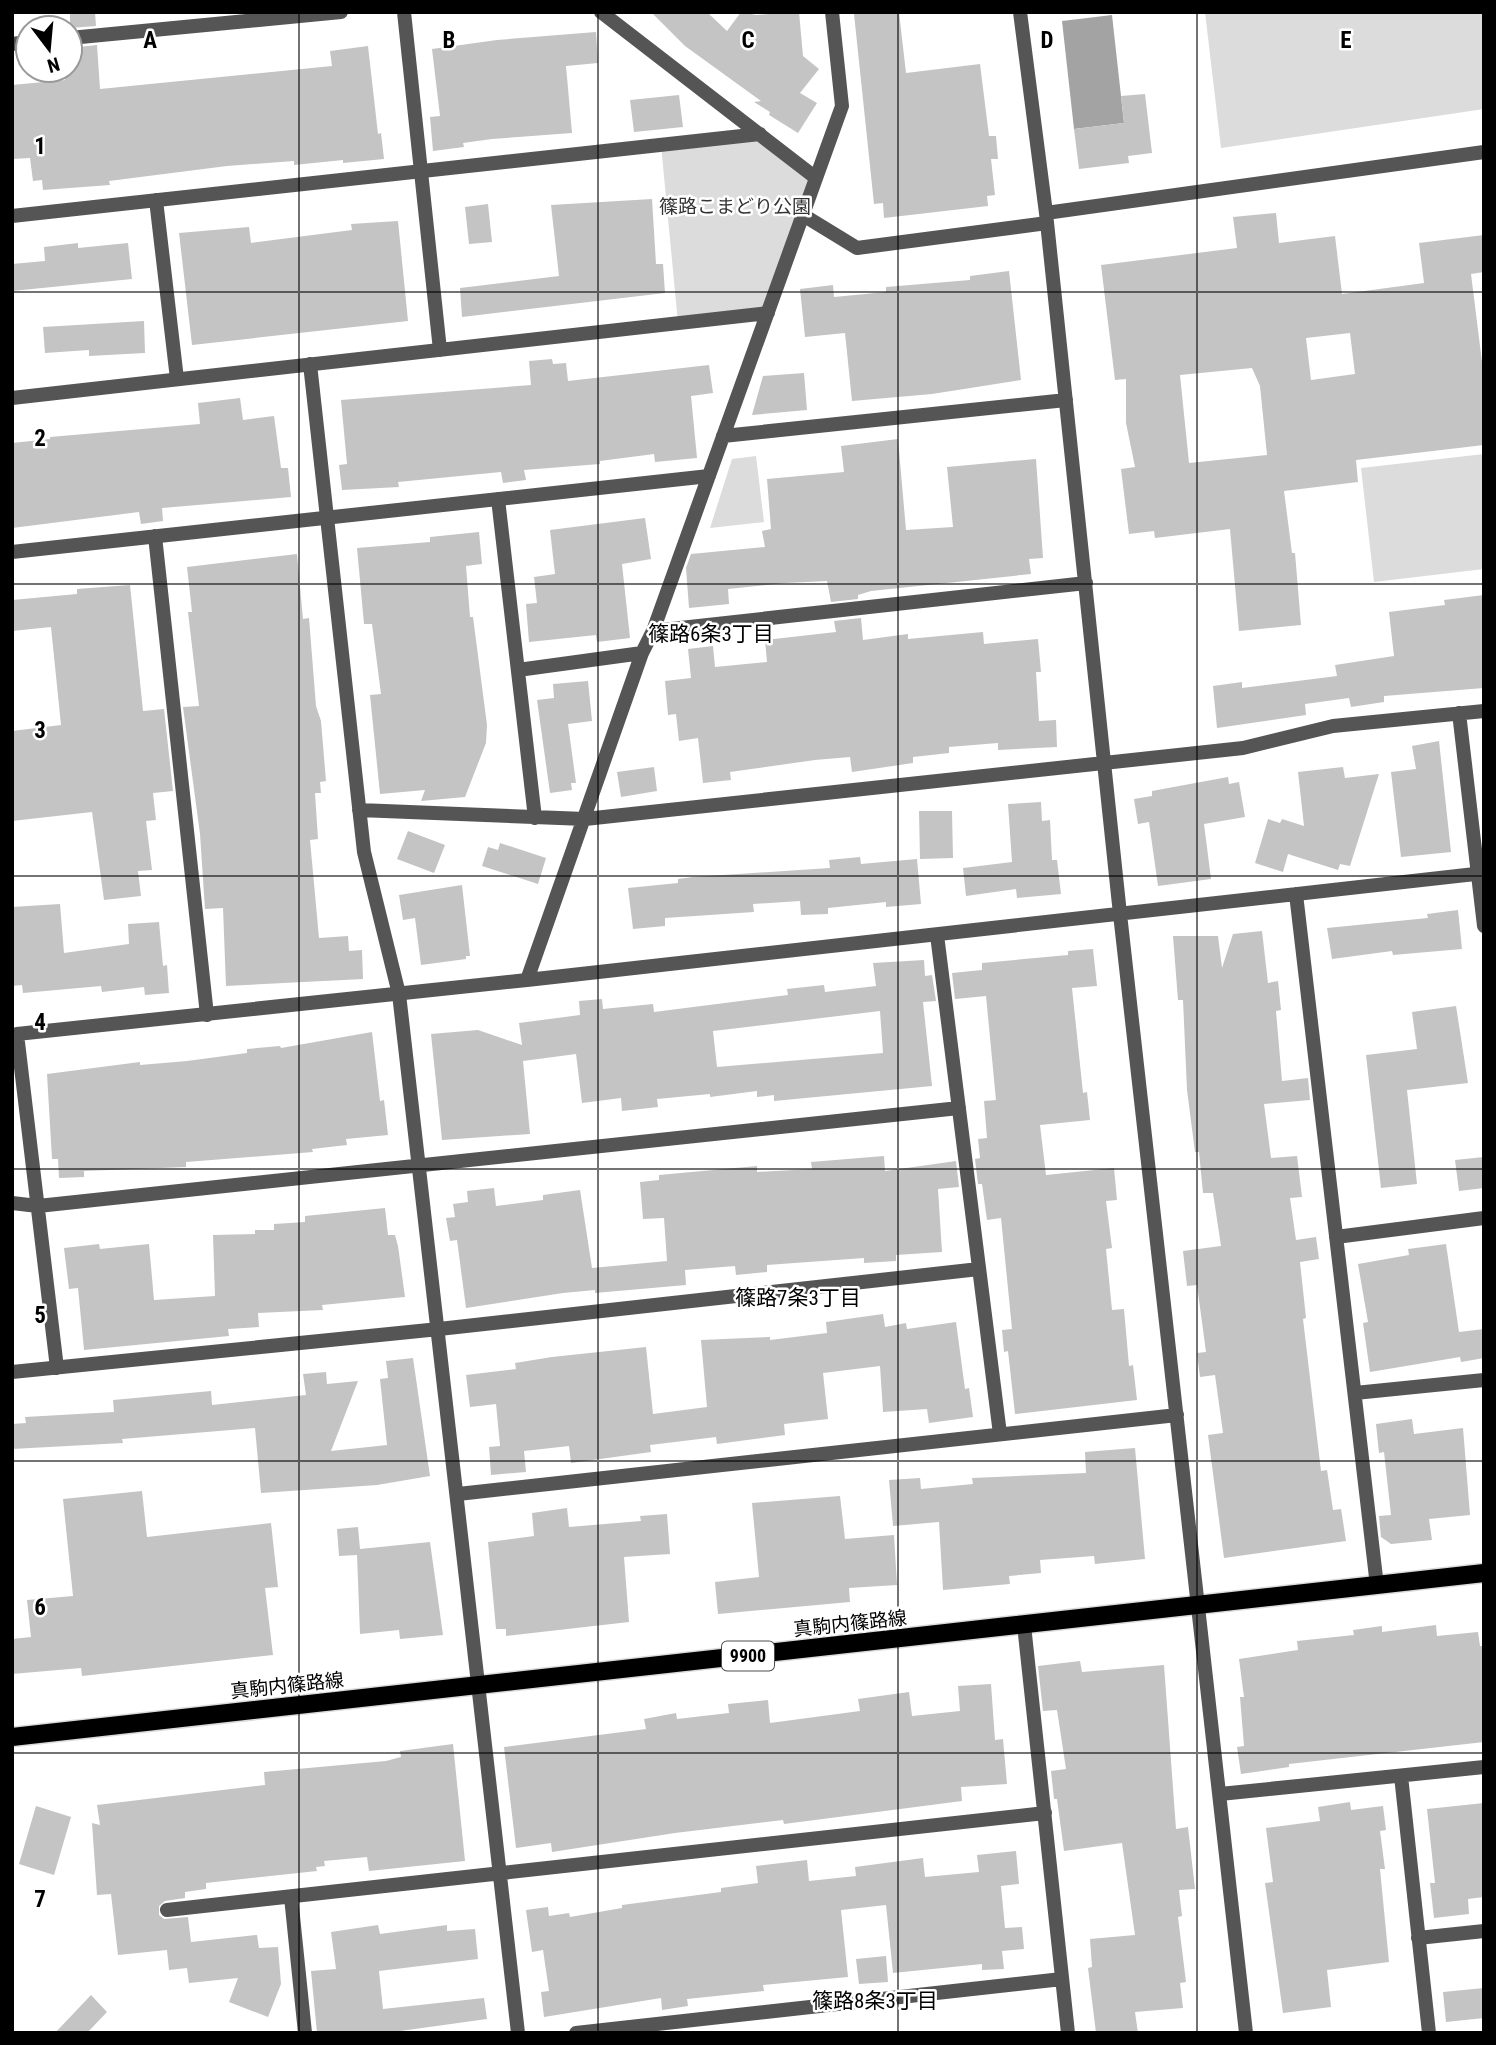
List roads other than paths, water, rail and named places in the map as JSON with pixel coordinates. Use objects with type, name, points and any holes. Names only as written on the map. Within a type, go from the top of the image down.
[{"type":"main road","name":"真駒内篠路線","points":[[12,1737],[1484,1573]]},
{"type":"street","points":[[84,37],[341,12]]},
{"type":"street","points":[[404,12],[440,349]]},
{"type":"street","points":[[601,12],[816,178]]},
{"type":"street","points":[[527,981],[642,653],[653,631],[842,106],[832,12]]},
{"type":"street","points":[[1020,12],[1047,218],[1120,914],[1246,2033]]},
{"type":"street","points":[[12,216],[760,134]]},
{"type":"street","points":[[803,215],[857,248],[1484,152]]},
{"type":"street","points":[[156,200],[177,379]]},
{"type":"street","points":[[12,398],[768,313]]},
{"type":"street","points":[[310,364],[364,852],[399,994],[481,1685],[518,2033]]},
{"type":"street","points":[[723,436],[1066,400]]},
{"type":"street","points":[[12,552],[709,476]]},
{"type":"street","points":[[498,499],[535,818]]},
{"type":"street","points":[[155,537],[207,1015]]},
{"type":"street","points":[[653,631],[1086,583]]},
{"type":"street","points":[[518,670],[642,653]]},
{"type":"street","points":[[359,810],[585,819],[1243,748],[1333,726],[1484,710]]},
{"type":"street","points":[[1460,713],[1481,873],[1484,926]]},
{"type":"street","points":[[57,1367],[17,1034],[527,981],[1481,873]]},
{"type":"street","points":[[1296,894],[1377,1586]]},
{"type":"street","points":[[937,935],[1000,1434]]},
{"type":"street","points":[[12,1203],[38,1206],[959,1108]]},
{"type":"street","points":[[1336,1237],[1484,1218]]},
{"type":"street","points":[[12,1371],[439,1329],[979,1269]]},
{"type":"street","points":[[1354,1393],[1484,1380]]},
{"type":"street","points":[[458,1494],[1177,1415]]},
{"type":"street","points":[[1024,1625],[1068,2033]]},
{"type":"street","points":[[1220,1794],[1484,1767]]},
{"type":"street","points":[[1401,1776],[1429,2033]]},
{"type":"street","points":[[167,1910],[1045,1813]]},
{"type":"street","points":[[291,1897],[305,2033]]},
{"type":"street","points":[[1418,1938],[1484,1931]]},
{"type":"street","points":[[576,2033],[1062,1979]]},
{"type":"district","name":"篠路6条3丁目","points":[[711,634]]},
{"type":"district","name":"篠路7条3丁目","points":[[798,1298]]},
{"type":"district","name":"篠路8条3丁目","points":[[875,2001]]},
{"type":"park label","name":"篠路こまどり公園","points":[[735,206]]}]
